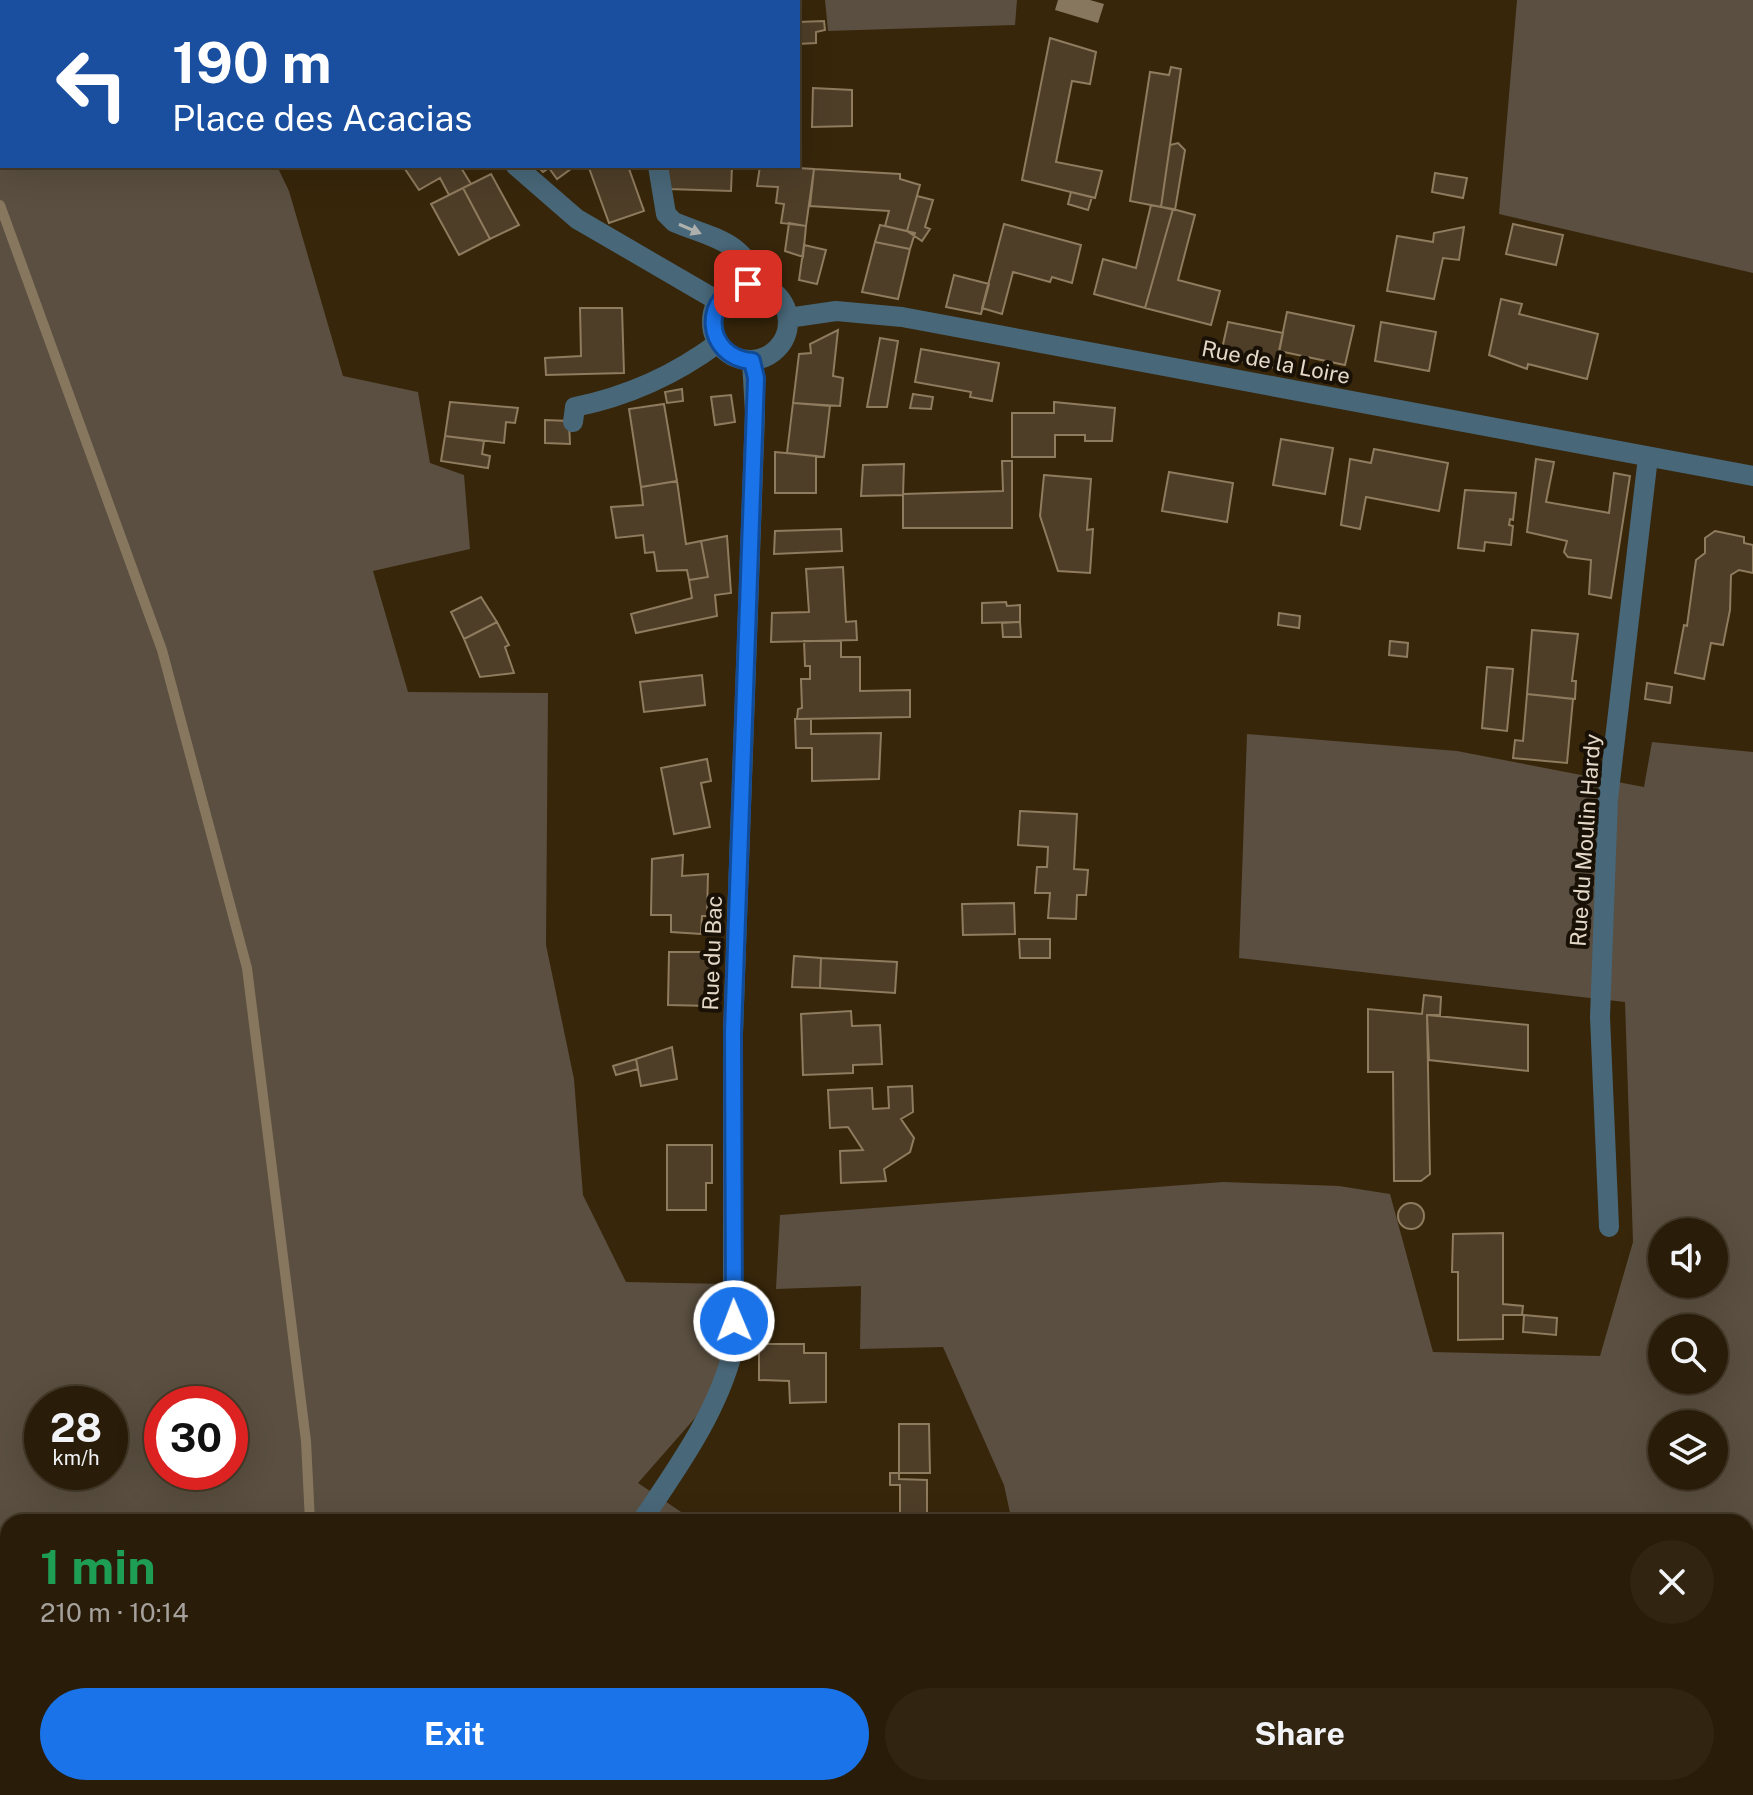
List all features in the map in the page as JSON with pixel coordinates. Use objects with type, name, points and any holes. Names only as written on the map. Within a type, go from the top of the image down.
[{"type":"street","points":[[518,168],[577,219],[718,301]]},
{"type":"street","points":[[658,168],[666,214],[674,222],[740,250],[748,259],[753,283]]},
{"type":"street","points":[[753,283],[779,297],[788,318],[788,328],[780,347],[772,354],[752,361],[729,355],[718,343],[712,322],[718,301],[737,286],[753,283]]},
{"type":"street","name":"Rue de la Loire","points":[[788,318],[836,311],[902,317],[1753,476]]},
{"type":"street","points":[[573,422],[575,407],[644,387],[682,370],[718,343]]},
{"type":"street","name":"Rue du Bac","points":[[646,1514],[713,1405],[726,1380],[733,1350],[733,1033],[755,413],[752,361]]},
{"type":"street","name":"Rue du Moulin Hardy","points":[[1609,1227],[1600,1017],[1608,799],[1648,457]]},
{"type":"shaded area","points":[[825,0],[1017,0],[1015,25],[828,31]]},
{"type":"shaded area","points":[[1058,0],[1090,0],[1104,4],[1098,23],[1055,10]]},
{"type":"shaded area","points":[[1517,0],[1753,0],[1753,273],[1499,214]]},
{"type":"shaded area","points":[[0,168],[278,168],[289,191],[343,376],[418,392],[430,463],[464,475],[470,549],[373,571],[408,692],[548,693],[546,945],[574,1079],[583,1195],[626,1282],[727,1284],[724,1385],[638,1483],[684,1514],[0,1514]]},
{"type":"shaded area","points":[[1247,734],[1457,751],[1644,787],[1652,742],[1753,752],[1753,1514],[1010,1514],[1004,1485],[943,1347],[860,1349],[861,1286],[776,1289],[780,1215],[1223,1182],[1339,1186],[1390,1194],[1433,1352],[1600,1356],[1633,1242],[1625,1002],[1239,958]]},
{"type":"building","points":[[824,21],[825,30],[816,32],[816,43],[800,44],[800,22]]},
{"type":"building","points":[[1050,38],[1096,52],[1090,84],[1072,81],[1056,162],[1102,171],[1095,198],[1022,180]]},
{"type":"building","points":[[1171,67],[1181,69],[1161,207],[1130,201],[1150,72],[1169,75]]},
{"type":"building","points":[[813,88],[852,90],[852,126],[812,127]]},
{"type":"building","points":[[1178,143],[1185,150],[1175,210],[1161,207],[1170,145]]},
{"type":"building","points":[[404,168],[461,168],[471,184],[449,195],[440,178],[419,190]]},
{"type":"building","points":[[549,168],[572,168],[557,179]]},
{"type":"building","points":[[589,168],[629,168],[644,211],[609,223]]},
{"type":"building","points":[[663,168],[732,168],[731,191],[668,189]]},
{"type":"building","points":[[760,168],[814,169],[806,226],[781,223],[784,204],[776,203],[778,187],[757,186]]},
{"type":"building","points":[[814,169],[900,174],[900,179],[920,185],[907,231],[885,226],[889,211],[810,206]]},
{"type":"building","points":[[1435,173],[1467,178],[1463,198],[1432,192]]},
{"type":"building","points":[[491,174],[519,225],[490,239],[463,188]]},
{"type":"building","points":[[463,188],[490,239],[459,255],[431,204]]},
{"type":"building","points":[[1071,192],[1092,197],[1088,210],[1068,204]]},
{"type":"building","points":[[917,196],[933,200],[925,227],[930,229],[922,241],[907,231]]},
{"type":"building","points":[[1151,205],[1173,209],[1145,308],[1094,294],[1103,259],[1136,268]]},
{"type":"building","points":[[1173,209],[1195,215],[1178,280],[1220,291],[1211,325],[1145,308]]},
{"type":"building","points":[[789,223],[806,226],[803,257],[785,251]]},
{"type":"building","points":[[1004,224],[1081,245],[1072,283],[1052,277],[1050,282],[1013,272],[1002,314],[982,308]]},
{"type":"building","points":[[1513,224],[1563,235],[1556,265],[1506,254]]},
{"type":"building","points":[[880,225],[915,233],[910,249],[875,242]]},
{"type":"building","points":[[1464,227],[1459,260],[1443,258],[1434,299],[1387,291],[1397,236],[1433,242],[1434,233]]},
{"type":"building","points":[[875,242],[910,249],[898,299],[862,292]]},
{"type":"building","points":[[804,245],[826,250],[817,284],[799,280]]},
{"type":"building","points":[[954,275],[989,284],[981,314],[946,307]]},
{"type":"building","points":[[1501,299],[1522,304],[1519,314],[1598,334],[1587,379],[1528,364],[1527,369],[1489,355]]},
{"type":"building","points":[[580,308],[622,308],[624,373],[546,375],[545,358],[581,356]]},
{"type":"building","points":[[1287,312],[1354,326],[1345,365],[1279,351]]},
{"type":"building","points":[[1228,322],[1283,333],[1276,368],[1220,358]]},
{"type":"building","points":[[1381,322],[1436,332],[1429,371],[1375,361]]},
{"type":"building","points":[[838,330],[833,376],[843,378],[840,406],[793,403],[799,354],[811,353],[810,344]]},
{"type":"building","points":[[880,338],[898,341],[887,407],[867,407]]},
{"type":"building","points":[[921,349],[999,363],[992,401],[970,397],[971,392],[915,382]]},
{"type":"building","points":[[682,389],[683,401],[667,403],[665,392]]},
{"type":"building","points":[[913,394],[933,397],[931,409],[910,408]]},
{"type":"building","points":[[731,395],[735,422],[715,425],[711,397]]},
{"type":"building","points":[[450,402],[518,408],[515,423],[506,422],[504,443],[445,436]]},
{"type":"building","points":[[1054,402],[1115,408],[1112,441],[1085,441],[1085,435],[1055,435],[1055,457],[1012,457],[1012,413],[1054,413]]},
{"type":"building","points":[[793,403],[830,406],[824,457],[787,453]]},
{"type":"building","points":[[664,404],[677,481],[641,487],[629,409]]},
{"type":"building","points":[[545,420],[569,421],[570,444],[545,443]]},
{"type":"building","points":[[445,436],[484,441],[482,454],[490,456],[488,468],[441,461]]},
{"type":"building","points":[[1281,439],[1333,448],[1325,494],[1273,485]]},
{"type":"building","points":[[1374,449],[1448,463],[1439,511],[1366,497],[1360,529],[1341,525],[1350,459],[1371,463]]},
{"type":"building","points":[[775,452],[816,456],[816,493],[775,493]]},
{"type":"building","points":[[1536,459],[1554,462],[1546,502],[1609,513],[1614,473],[1630,476],[1611,598],[1589,594],[1591,560],[1568,557],[1564,552],[1567,541],[1527,532]]},
{"type":"building","points":[[1002,461],[1012,461],[1012,528],[903,528],[903,494],[1003,491]]},
{"type":"building","points":[[904,464],[903,495],[861,496],[863,465]]},
{"type":"building","points":[[1169,472],[1233,483],[1227,522],[1162,511]]},
{"type":"building","points":[[1044,475],[1091,479],[1087,530],[1093,529],[1090,573],[1058,571],[1040,516]]},
{"type":"building","points":[[677,481],[686,544],[701,541],[708,577],[689,580],[687,570],[657,571],[654,552],[645,553],[643,535],[616,538],[611,507],[643,505],[641,487]]},
{"type":"building","points":[[1465,490],[1516,493],[1513,520],[1510,519],[1509,525],[1513,526],[1511,545],[1485,542],[1484,551],[1458,548]]},
{"type":"building","points":[[841,529],[842,551],[774,554],[775,531]]},
{"type":"building","points":[[1715,531],[1744,537],[1744,543],[1753,545],[1753,573],[1739,570],[1731,575],[1730,610],[1723,645],[1711,643],[1704,679],[1675,673],[1684,625],[1687,626],[1696,560],[1705,553],[1705,538]]},
{"type":"building","points":[[727,536],[731,593],[715,595],[717,616],[636,633],[631,614],[692,598],[689,580],[708,577],[701,541]]},
{"type":"building","points":[[843,567],[846,622],[856,621],[857,640],[771,642],[772,613],[809,612],[806,569]]},
{"type":"building","points":[[481,597],[497,622],[464,639],[451,612]]},
{"type":"building","points":[[1006,602],[1007,606],[1020,605],[1020,622],[982,623],[982,603]]},
{"type":"building","points":[[1279,613],[1300,616],[1299,628],[1278,625]]},
{"type":"building","points":[[497,622],[509,645],[505,647],[514,673],[480,677],[464,639]]},
{"type":"building","points":[[1020,622],[1021,637],[1003,637],[1002,623]]},
{"type":"building","points":[[1532,630],[1578,634],[1572,681],[1576,681],[1575,699],[1527,694]]},
{"type":"building","points":[[804,641],[841,641],[841,657],[860,657],[860,691],[910,690],[910,717],[797,719],[798,709],[802,708],[801,679],[810,679],[810,666],[805,666]]},
{"type":"building","points":[[1390,641],[1408,643],[1407,657],[1389,655]]},
{"type":"building","points":[[1487,667],[1513,669],[1507,731],[1482,728]]},
{"type":"building","points":[[702,675],[705,705],[644,712],[640,682]]},
{"type":"building","points":[[1647,683],[1672,687],[1670,703],[1645,699]]},
{"type":"building","points":[[1527,694],[1573,699],[1567,763],[1513,758],[1515,740],[1523,741]]},
{"type":"building","points":[[795,719],[811,719],[811,734],[881,733],[879,779],[812,781],[812,748],[796,748]]},
{"type":"building","points":[[707,759],[711,781],[701,783],[710,827],[674,834],[661,768]]},
{"type":"building","points":[[1020,811],[1077,814],[1074,869],[1088,870],[1086,895],[1077,895],[1076,919],[1048,918],[1050,893],[1035,893],[1037,867],[1047,867],[1048,847],[1018,845]]},
{"type":"building","points":[[683,855],[682,876],[708,874],[707,916],[702,916],[701,934],[671,932],[671,915],[651,915],[652,859]]},
{"type":"building","points":[[1014,903],[1015,934],[963,935],[962,904]]},
{"type":"building","points":[[1019,939],[1050,939],[1050,958],[1020,958]]},
{"type":"building","points":[[669,952],[712,952],[711,1006],[668,1005]]},
{"type":"building","points":[[794,956],[821,958],[820,988],[792,987]]},
{"type":"building","points":[[821,958],[897,962],[895,993],[820,988]]},
{"type":"building","points":[[1424,995],[1441,997],[1440,1015],[1427,1015],[1430,1174],[1421,1181],[1394,1181],[1393,1072],[1368,1072],[1368,1009],[1422,1014]]},
{"type":"building","points":[[851,1011],[852,1026],[880,1025],[882,1064],[853,1065],[853,1073],[803,1075],[801,1014]]},
{"type":"building","points":[[1427,1015],[1528,1025],[1528,1071],[1429,1060]]},
{"type":"building","points":[[672,1047],[677,1079],[641,1086],[636,1059]]},
{"type":"building","points":[[636,1059],[638,1069],[616,1075],[613,1066]]},
{"type":"building","points":[[912,1086],[913,1112],[901,1119],[914,1138],[910,1152],[884,1169],[886,1181],[841,1183],[840,1151],[863,1150],[848,1127],[830,1128],[828,1090],[872,1088],[873,1109],[889,1108],[888,1087]]},
{"type":"building","points":[[667,1145],[712,1145],[712,1183],[706,1183],[706,1210],[667,1210]]},
{"type":"building","points":[[1411,1203],[1420,1207],[1424,1216],[1420,1225],[1411,1229],[1402,1225],[1398,1216],[1402,1207]]},
{"type":"building","points":[[1503,1233],[1503,1304],[1523,1306],[1522,1315],[1503,1315],[1503,1339],[1458,1340],[1458,1272],[1452,1272],[1453,1234]]},
{"type":"building","points":[[1524,1315],[1557,1318],[1556,1335],[1523,1332]]},
{"type":"building","points":[[759,1344],[804,1344],[804,1353],[826,1353],[826,1402],[790,1403],[789,1381],[759,1380]]},
{"type":"building","points":[[899,1424],[929,1424],[930,1473],[899,1473]]},
{"type":"building","points":[[890,1473],[899,1473],[899,1479],[927,1480],[927,1514],[900,1514],[900,1485],[890,1485]]},
{"type":"waterway","points":[[0,205],[162,650],[247,968],[306,1441],[310,1514]]},
{"type":"route","points":[[734,1321],[731,1159],[733,1033],[756,378],[752,361],[729,355],[718,343],[712,322],[718,301],[726,292],[748,284]]}]
